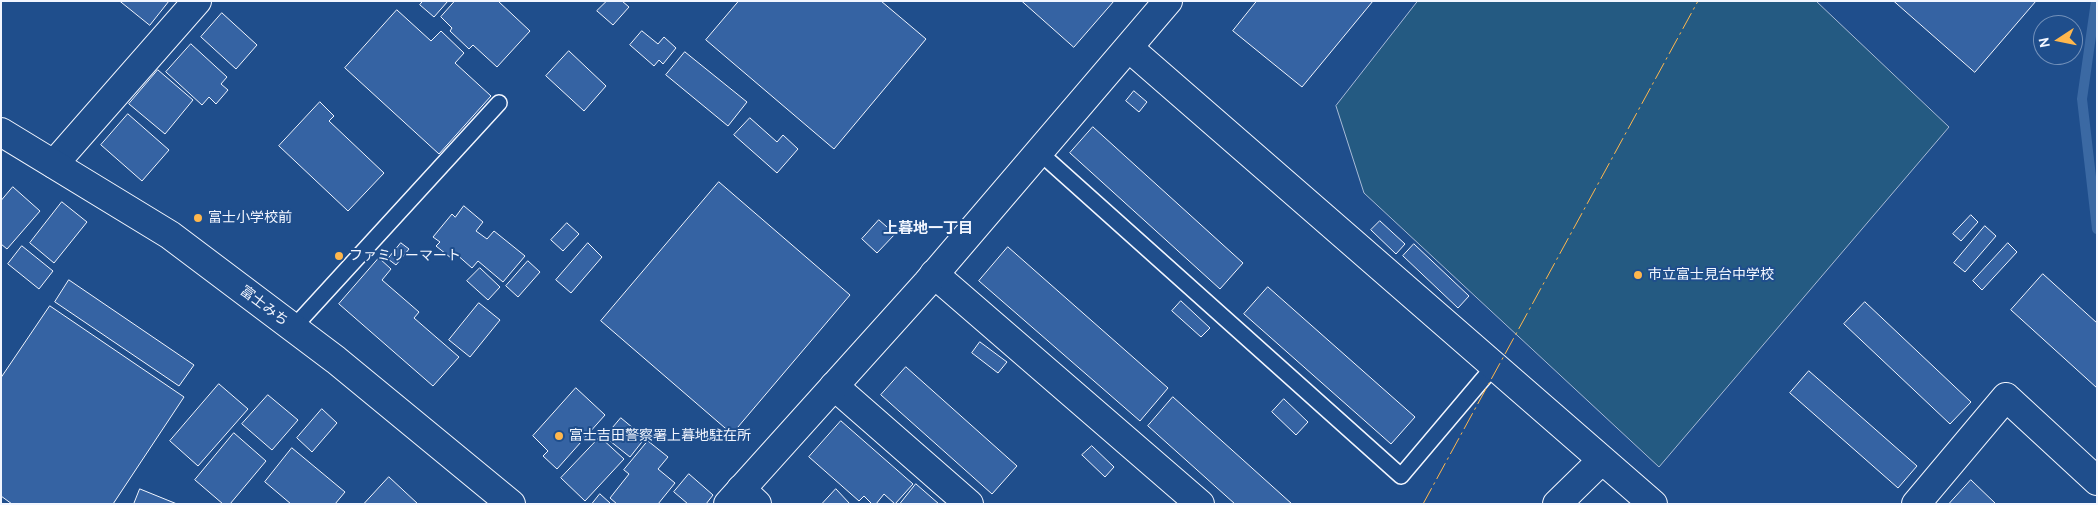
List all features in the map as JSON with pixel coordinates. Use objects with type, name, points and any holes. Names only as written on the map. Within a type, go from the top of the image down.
[{"type":"main road","points":[[54,164],[197,1]]},
{"type":"main road","points":[[742,499],[834,386],[934,274],[1168,1]]},
{"type":"main road","points":[[1129,48],[1652,504]]},
{"type":"main road","name":"富士みち","points":[[1,132],[170,235],[336,360],[511,504]]},
{"type":"main road","points":[[934,274],[1200,504]]},
{"type":"main road","points":[[834,386],[969,504]]},
{"type":"main road","points":[[1916,504],[2006,397],[2097,481]]},
{"type":"main road","points":[[1557,504],[1602,460]]},
{"type":"lane","points":[[293,328],[499,103]]},
{"type":"lane","points":[[1039,152],[1401,476],[1494,366]]},
{"type":"shaded area","name":"市立富士見台中学校","points":[[1418,1],[1816,1],[1949,127],[1659,467],[1364,193],[1336,106]]},
{"type":"building","points":[[120,1],[169,1],[150,25]]},
{"type":"building","points":[[423,1],[448,1],[434,17],[420,5]]},
{"type":"building","points":[[455,1],[498,1],[530,31],[497,67],[473,45],[469,49],[450,31],[452,28],[441,17]]},
{"type":"building","points":[[607,1],[622,1],[629,7],[613,25],[597,11]]},
{"type":"building","points":[[739,1],[881,1],[926,39],[834,149],[706,40]]},
{"type":"building","points":[[1022,1],[1114,1],[1074,47]]},
{"type":"building","points":[[1257,1],[1373,1],[1302,87],[1233,31]]},
{"type":"building","points":[[1894,1],[2036,1],[1975,72]]},
{"type":"building","points":[[397,10],[431,41],[441,31],[464,53],[455,63],[491,96],[439,154],[345,68]]},
{"type":"building","points":[[222,13],[257,45],[236,69],[201,37]]},
{"type":"building","points":[[642,31],[658,44],[664,37],[676,48],[663,64],[659,60],[654,66],[630,45]]},
{"type":"building","points":[[191,44],[227,77],[221,84],[228,90],[216,104],[209,97],[202,105],[166,72]]},
{"type":"building","points":[[569,51],[606,86],[584,111],[546,76]]},
{"type":"building","points":[[685,52],[747,102],[728,126],[666,75]]},
{"type":"building","points":[[158,70],[193,100],[165,134],[129,104]]},
{"type":"building","points":[[1134,91],[1147,102],[1139,112],[1126,101]]},
{"type":"building","points":[[320,102],[334,116],[329,121],[384,173],[348,211],[279,146]]},
{"type":"building","points":[[128,114],[169,150],[142,181],[101,145]]},
{"type":"building","points":[[750,118],[777,142],[783,135],[798,149],[777,173],[734,135]]},
{"type":"building","points":[[1093,127],[1243,263],[1220,289],[1070,153]]},
{"type":"building","points":[[719,182],[850,295],[732,434],[601,321]]},
{"type":"building","points":[[13,187],[40,211],[7,249],[1,244],[1,201]]},
{"type":"building","points":[[62,202],[87,222],[54,263],[30,243]]},
{"type":"building","points":[[464,206],[483,222],[476,231],[487,239],[494,231],[525,256],[503,282],[478,261],[472,268],[455,253],[451,258],[436,246],[440,242],[433,237],[452,214],[455,217]]},
{"type":"building","points":[[1971,215],[1978,222],[1961,241],[1953,234]]},
{"type":"building","points":[[879,220],[895,234],[877,253],[862,239]]},
{"type":"building","points":[[1380,221],[1405,244],[1396,254],[1371,230]]},
{"type":"building","points":[[567,223],[579,234],[563,251],[551,240]]},
{"type":"building","points":[[1985,226],[1996,236],[1965,272],[1954,263]]},
{"type":"building","points":[[401,243],[409,249],[396,265],[388,259]]},
{"type":"building","points":[[588,243],[602,257],[571,293],[556,280]]},
{"type":"building","points":[[2008,243],[2017,252],[1982,290],[1973,281]]},
{"type":"building","points":[[1414,244],[1469,296],[1458,308],[1403,256]]},
{"type":"building","points":[[22,246],[53,271],[39,289],[8,264]]},
{"type":"building","points":[[1008,247],[1168,388],[1140,421],[979,281]]},
{"type":"building","points":[[379,258],[391,269],[382,280],[419,312],[414,318],[459,357],[433,386],[339,304]]},
{"type":"building","points":[[528,261],[540,272],[518,297],[506,286]]},
{"type":"building","points":[[480,268],[500,287],[488,300],[467,281]]},
{"type":"building","points":[[2043,274],[2097,323],[2097,388],[2011,310]]},
{"type":"building","points":[[69,280],[194,365],[179,386],[55,302]]},
{"type":"building","points":[[1268,287],[1415,417],[1391,444],[1244,314]]},
{"type":"building","points":[[1181,301],[1210,328],[1201,337],[1172,311]]},
{"type":"building","points":[[1865,302],[1971,402],[1950,424],[1844,324]]},
{"type":"building","points":[[479,303],[500,320],[470,357],[449,340]]},
{"type":"building","points":[[50,306],[184,397],[113,504],[12,504],[1,496],[1,378]]},
{"type":"building","points":[[980,342],[1007,362],[998,373],[972,353]]},
{"type":"building","points":[[906,367],[1017,466],[992,494],[881,395]]},
{"type":"building","points":[[1809,371],[1917,466],[1898,488],[1790,393]]},
{"type":"building","points":[[219,384],[248,409],[198,466],[170,441]]},
{"type":"building","points":[[576,388],[605,415],[557,469],[543,456],[548,451],[533,436]]},
{"type":"building","points":[[268,395],[298,420],[272,450],[242,424]]},
{"type":"building","points":[[1173,397],[1292,504],[1235,504],[1148,426]]},
{"type":"building","points":[[1284,399],[1308,422],[1296,435],[1272,412]]},
{"type":"building","points":[[322,409],[337,423],[312,452],[297,438]]},
{"type":"building","points":[[621,418],[645,438],[630,457],[605,437]]},
{"type":"building","points":[[841,421],[913,484],[895,504],[884,494],[876,504],[872,504],[864,496],[859,501],[809,457]]},
{"type":"building","points":[[234,433],[266,461],[230,504],[223,504],[195,480]]},
{"type":"building","points":[[600,437],[624,459],[585,501],[561,478]]},
{"type":"building","points":[[648,441],[668,457],[658,469],[675,483],[658,504],[617,504],[610,498],[629,474],[624,470]]},
{"type":"building","points":[[1092,446],[1114,467],[1105,477],[1082,455]]},
{"type":"building","points":[[292,448],[345,492],[335,504],[291,504],[265,482]]},
{"type":"building","points":[[689,474],[713,495],[706,504],[688,504],[674,492]]},
{"type":"building","points":[[389,477],[418,504],[364,504]]},
{"type":"building","points":[[1971,480],[1996,504],[1949,504]]},
{"type":"building","points":[[916,484],[939,504],[900,504]]},
{"type":"building","points":[[140,489],[177,504],[134,504]]},
{"type":"building","points":[[836,489],[850,504],[822,504]]},
{"type":"building","points":[[600,494],[610,503],[609,504],[592,504]]},
{"type":"waterway","points":[[2096,1],[2082,99],[2097,229]]},
{"type":"power","points":[[1423,504],[1698,1]]},
{"type":"place","name":"富士小学校前","points":[[198,218]]},
{"type":"place","name":"ファミリーマート","points":[[339,256]]},
{"type":"place","name":"市立富士見台中学校","points":[[1638,275]]},
{"type":"place","name":"富士吉田警察署上暮地駐在所","points":[[559,436]]},
{"type":"district","name":"上暮地一丁目","points":[[928,229]]}]
